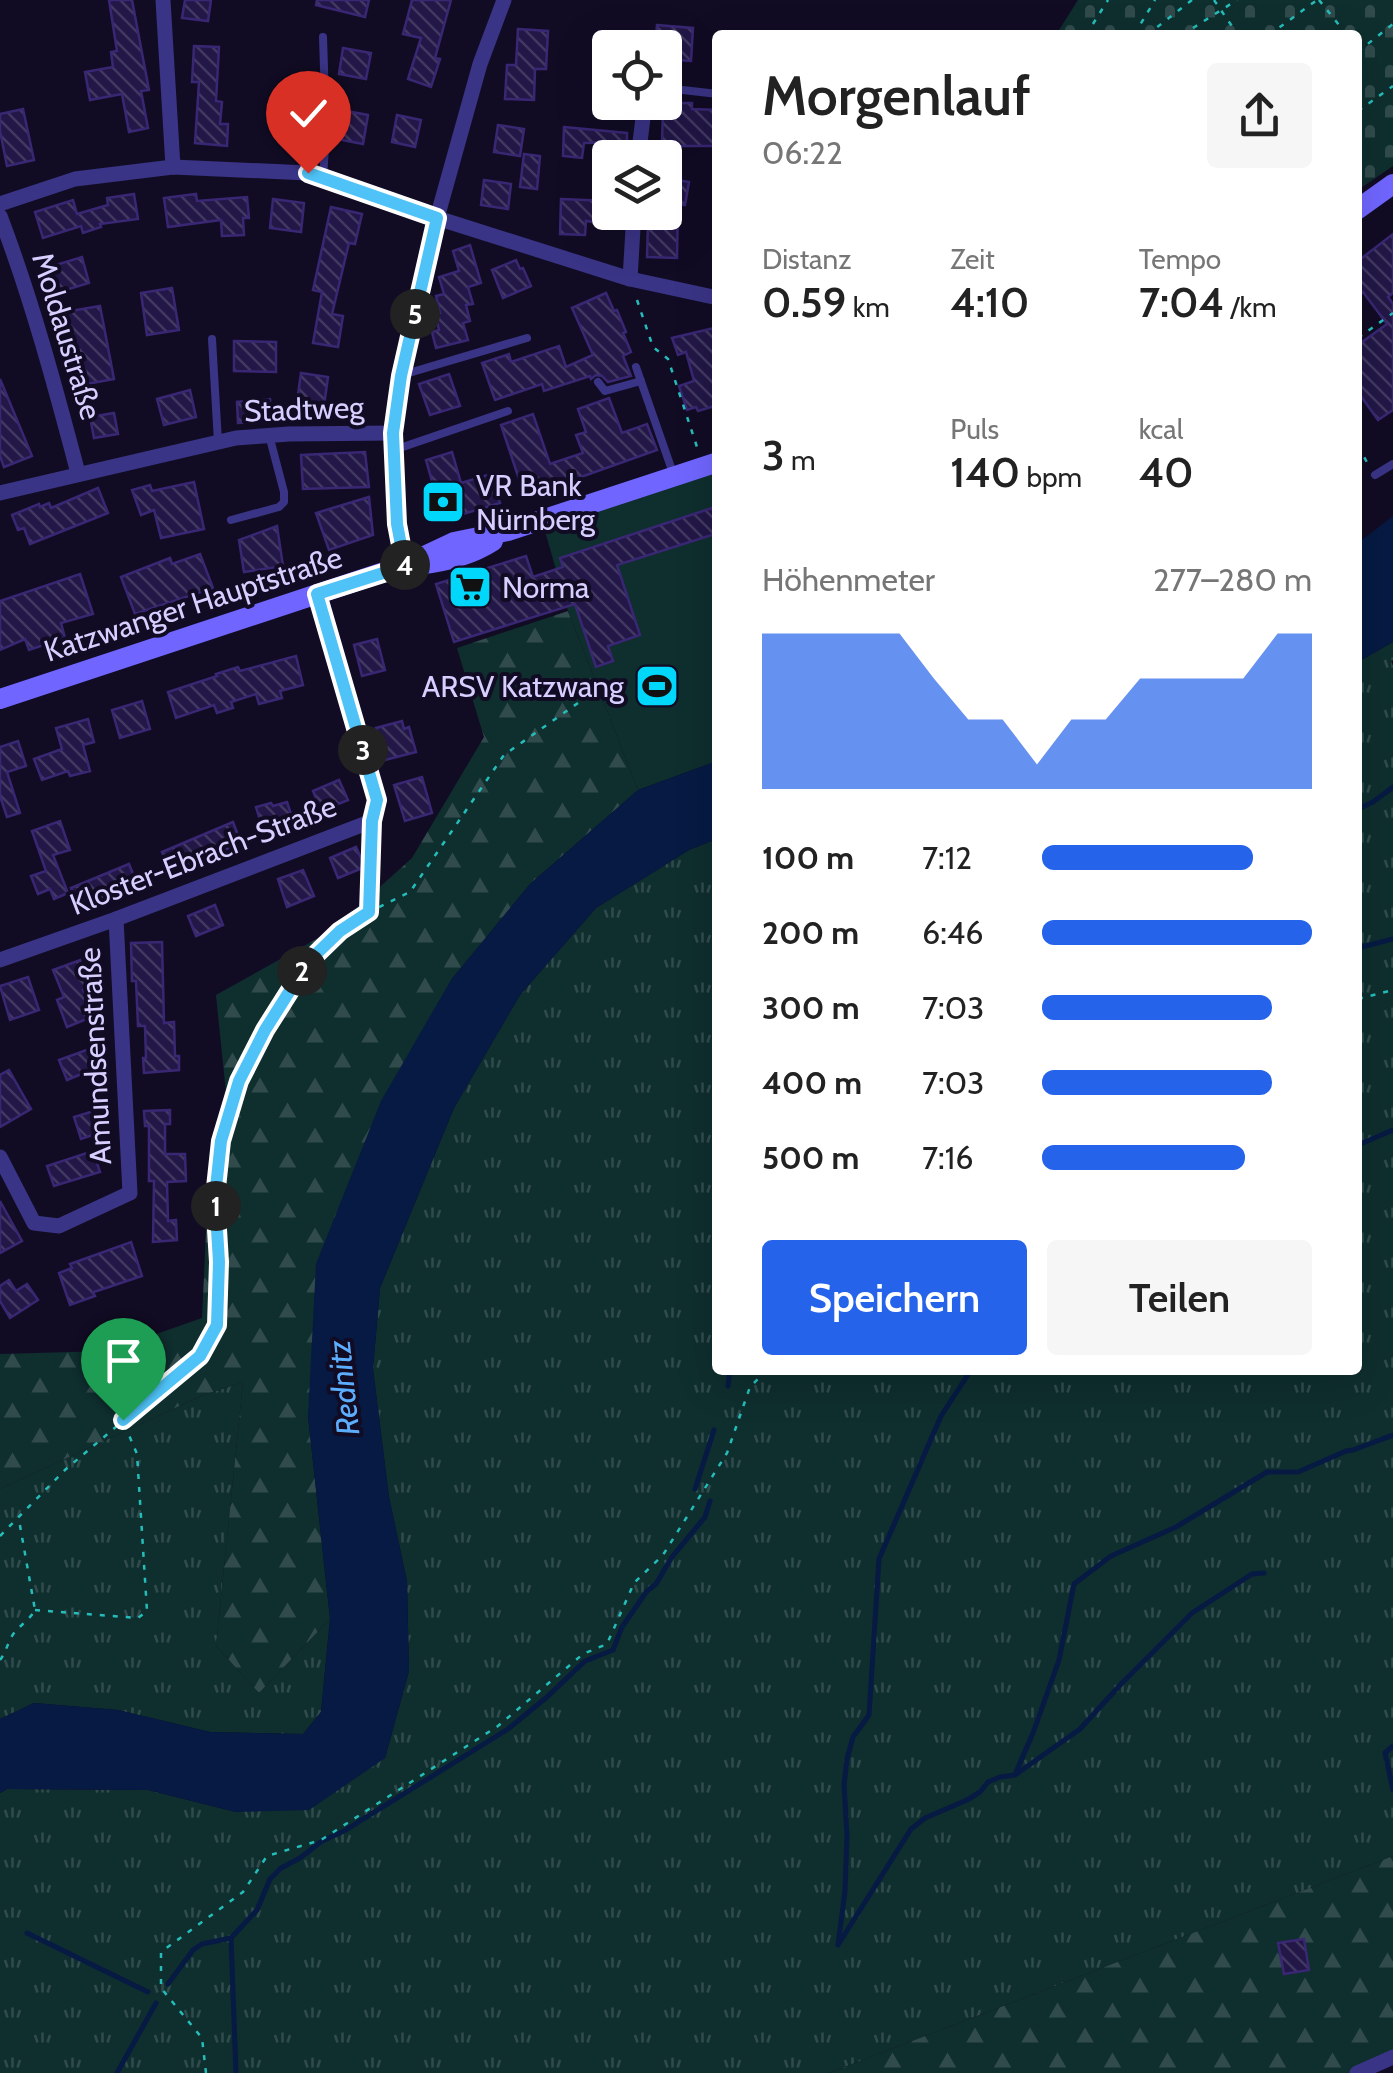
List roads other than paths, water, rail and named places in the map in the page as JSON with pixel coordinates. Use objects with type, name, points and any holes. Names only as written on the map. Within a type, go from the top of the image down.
[{"type":"main road","points":[[1362,206],[1393,184]]},
{"type":"main road","name":"Katzwanger Hauptstraße","points":[[0,699],[405,566],[459,557],[508,531],[711,464]]},
{"type":"street","points":[[163,0],[173,166]]},
{"type":"street","points":[[405,566],[397,524],[393,442],[401,376],[437,218],[480,64],[504,0]]},
{"type":"street","points":[[0,204],[74,178],[173,166],[308,173],[630,279],[712,297]]},
{"type":"street","name":"Moldaustraße","points":[[0,216],[42,338],[78,473]]},
{"type":"street","points":[[630,279],[633,230]]},
{"type":"street","name":"Stadtweg","points":[[0,493],[236,438],[269,435],[393,442]]},
{"type":"street","name":"Kloster-Ebrach-Straße","points":[[0,960],[372,821],[377,800],[317,594]]},
{"type":"street","name":"Amundsenstraße","points":[[0,1157],[34,1223],[59,1226],[130,1193],[116,919]]},
{"type":"street","points":[[1357,2073],[1393,2057]]},
{"type":"lane","points":[[323,37],[323,178]]},
{"type":"lane","points":[[682,90],[712,93]]},
{"type":"lane","points":[[401,376],[527,338]]},
{"type":"lane","name":"Stadtweg","points":[[212,339],[218,442]]},
{"type":"lane","points":[[636,367],[674,476]]},
{"type":"lane","points":[[598,382],[604,391],[641,381]]},
{"type":"lane","points":[[393,442],[508,411]]},
{"type":"lane","points":[[230,520],[280,507],[284,502],[269,435]]},
{"type":"lane","points":[[1375,476],[1393,464]]},
{"type":"water","points":[[1393,516],[1393,642],[1362,660],[1362,540]]},
{"type":"water","name":"Rednitz","points":[[712,763],[712,841],[689,850],[596,908],[520,995],[454,1108],[380,1288],[373,1369],[389,1497],[407,1581],[409,1671],[385,1758],[309,1810],[236,1812],[148,1790],[7,1789],[0,1793],[0,1719],[34,1703],[118,1710],[210,1732],[303,1734],[321,1712],[330,1619],[308,1416],[316,1264],[381,1101],[451,980],[530,884],[638,790]]},
{"type":"waterway","points":[[1362,807],[1393,787]]},
{"type":"waterway","points":[[1362,947],[1393,939]]},
{"type":"waterway","points":[[1362,1143],[1393,1130]]},
{"type":"waterway","points":[[728,1386],[729,1375]]},
{"type":"waterway","points":[[968,1375],[941,1416],[879,1559],[869,1715],[853,1737],[844,1785],[845,1891],[838,1945],[911,1829],[925,1818],[967,1800],[988,1782],[1015,1775],[1080,1729],[1192,1613],[1252,1574],[1264,1573]]},
{"type":"waterway","points":[[695,1489],[714,1430]]},
{"type":"waterway","points":[[1016,1772],[1059,1660],[1074,1584],[1111,1556],[1176,1527],[1267,1472],[1298,1472],[1393,1435]]},
{"type":"waterway","points":[[168,1984],[193,1950],[202,1944],[231,1938],[257,1910],[270,1879],[281,1868],[508,1729],[585,1661],[613,1650],[622,1627],[705,1517],[710,1501]]},
{"type":"waterway","points":[[1393,1746],[1385,1753],[1393,1790]]},
{"type":"waterway","points":[[27,1933],[148,1992]]},
{"type":"waterway","points":[[231,1938],[236,2073]]},
{"type":"waterway","points":[[117,2073],[156,2003]]},
{"type":"place","name":"VR Bank Nürnberg","points":[[443,502]]},
{"type":"place","name":"Norma","points":[[470,587]]},
{"type":"place","name":"ARSV Katzwang","points":[[657,686]]}]
